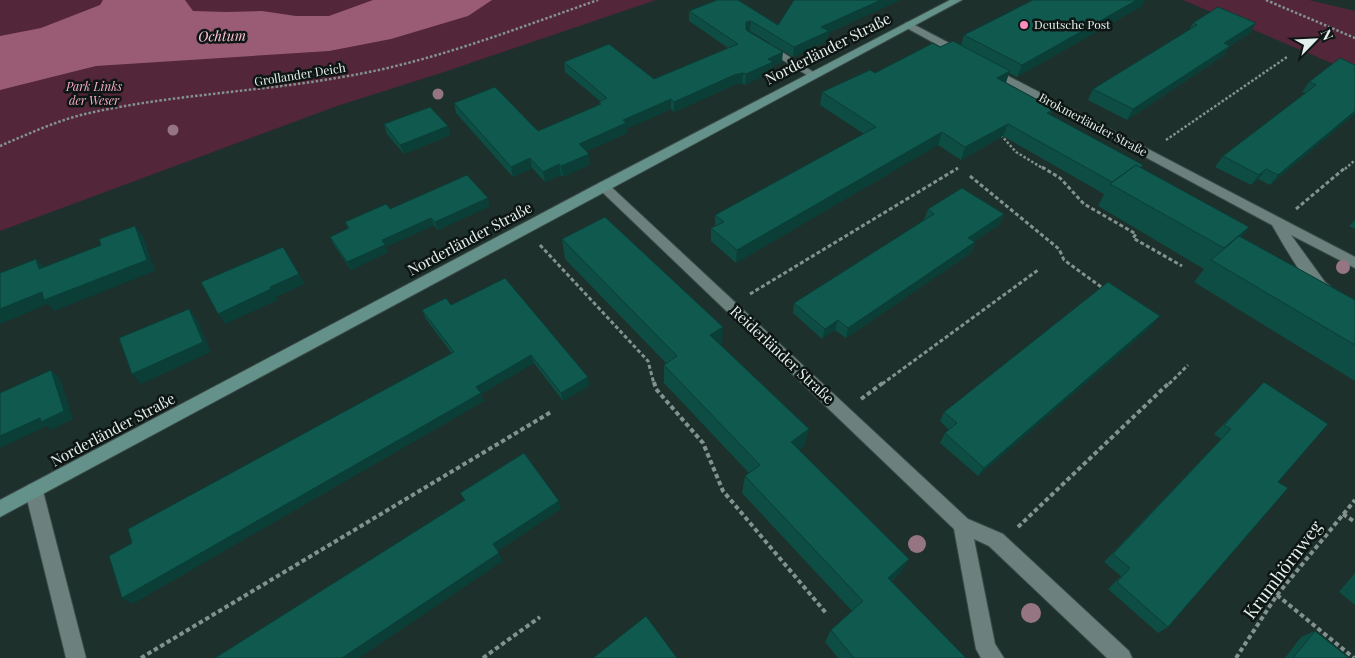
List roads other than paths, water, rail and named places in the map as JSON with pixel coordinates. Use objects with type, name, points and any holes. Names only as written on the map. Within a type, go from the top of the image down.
[{"type":"street","name":"Norderländer Straße","points":[[0,509],[523,228],[957,0]]},
{"type":"street","name":"Brokmerländer Straße","points":[[909,25],[1278,224],[1355,263]]},
{"type":"street","name":"Reiderländer Straße","points":[[603,186],[962,524],[996,540],[1122,658]]},
{"type":"street","points":[[1278,224],[1295,254],[1318,285],[1355,314]]},
{"type":"street","points":[[34,491],[76,658]]},
{"type":"street","points":[[962,524],[986,649],[994,658]]},
{"type":"lane","points":[[757,41],[812,75]]},
{"type":"water","name":"Ochtum","points":[[103,0],[185,0],[193,11],[262,11],[296,16],[329,16],[373,0],[492,0],[468,16],[391,39],[329,51],[96,66],[0,90],[0,36],[41,28],[100,5]]},
{"type":"place","name":"Deutsche Post","points":[[1024,25]]},
{"type":"park label","name":"Park Links der Weser","points":[[94,94]]}]
